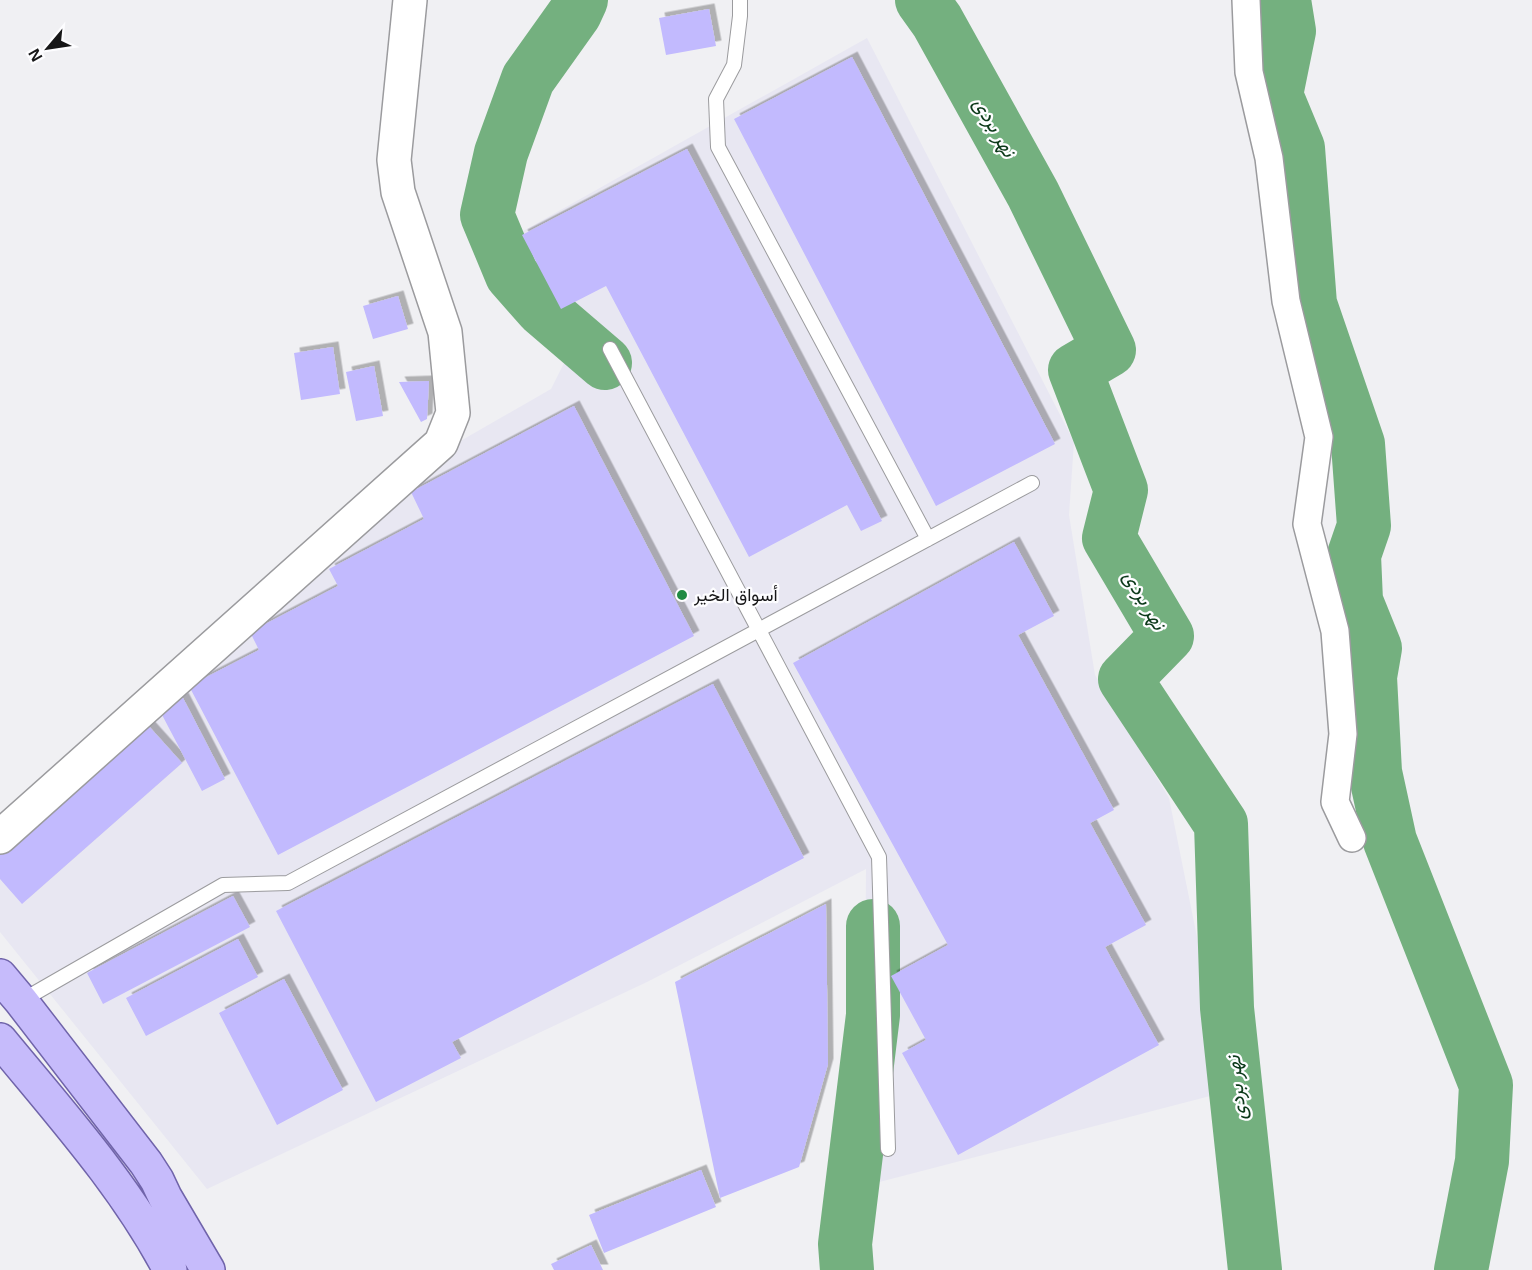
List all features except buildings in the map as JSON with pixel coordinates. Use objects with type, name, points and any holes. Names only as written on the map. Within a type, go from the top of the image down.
[{"type":"main road","points":[[0,976],[146,1163],[207,1270]]},
{"type":"main road","points":[[1,1042],[126,1198],[170,1270]]},
{"type":"street","points":[[0,837],[441,443],[453,413],[445,332],[398,192],[394,160],[410,0]]},
{"type":"street","points":[[1246,0],[1249,72],[1269,158],[1286,301],[1319,437],[1307,524],[1335,632],[1343,734],[1335,802],[1352,838]]},
{"type":"lane","points":[[740,0],[734,65],[716,99],[718,147],[928,538]]},
{"type":"lane","points":[[610,349],[879,857],[888,1149]]},
{"type":"lane","points":[[21,1001],[223,885],[288,883],[1032,483]]},
{"type":"shaded area","name":"أسواق الخير","points":[[867,38],[1074,442],[1069,515],[1095,675],[1169,798],[1204,972],[1214,1095],[864,1186],[866,869],[647,982],[207,1189],[0,932],[0,845],[450,447],[551,389],[579,333],[545,326],[504,285],[482,254]]},
{"type":"waterway","points":[[581,0],[575,13],[528,79],[501,153],[487,215],[512,275],[542,309],[605,363]]},
{"type":"waterway","name":"نهر بردى","points":[[922,0],[937,21],[1033,194],[1109,350],[1075,370],[1121,490],[1109,538],[1167,636],[1125,679],[1221,824],[1227,1008],[1255,1270]]},
{"type":"waterway","name":"نهر بردى","points":[[1284,0],[1289,31],[1276,95],[1298,148],[1310,304],[1358,444],[1364,526],[1354,555],[1356,601],[1375,648],[1370,677],[1375,772],[1390,841],[1486,1085],[1482,1161],[1461,1270]]},
{"type":"waterway","points":[[847,1270],[845,1244],[873,1015],[873,926]]},
{"type":"place","name":"أسواق الخير","points":[[682,595]]}]
